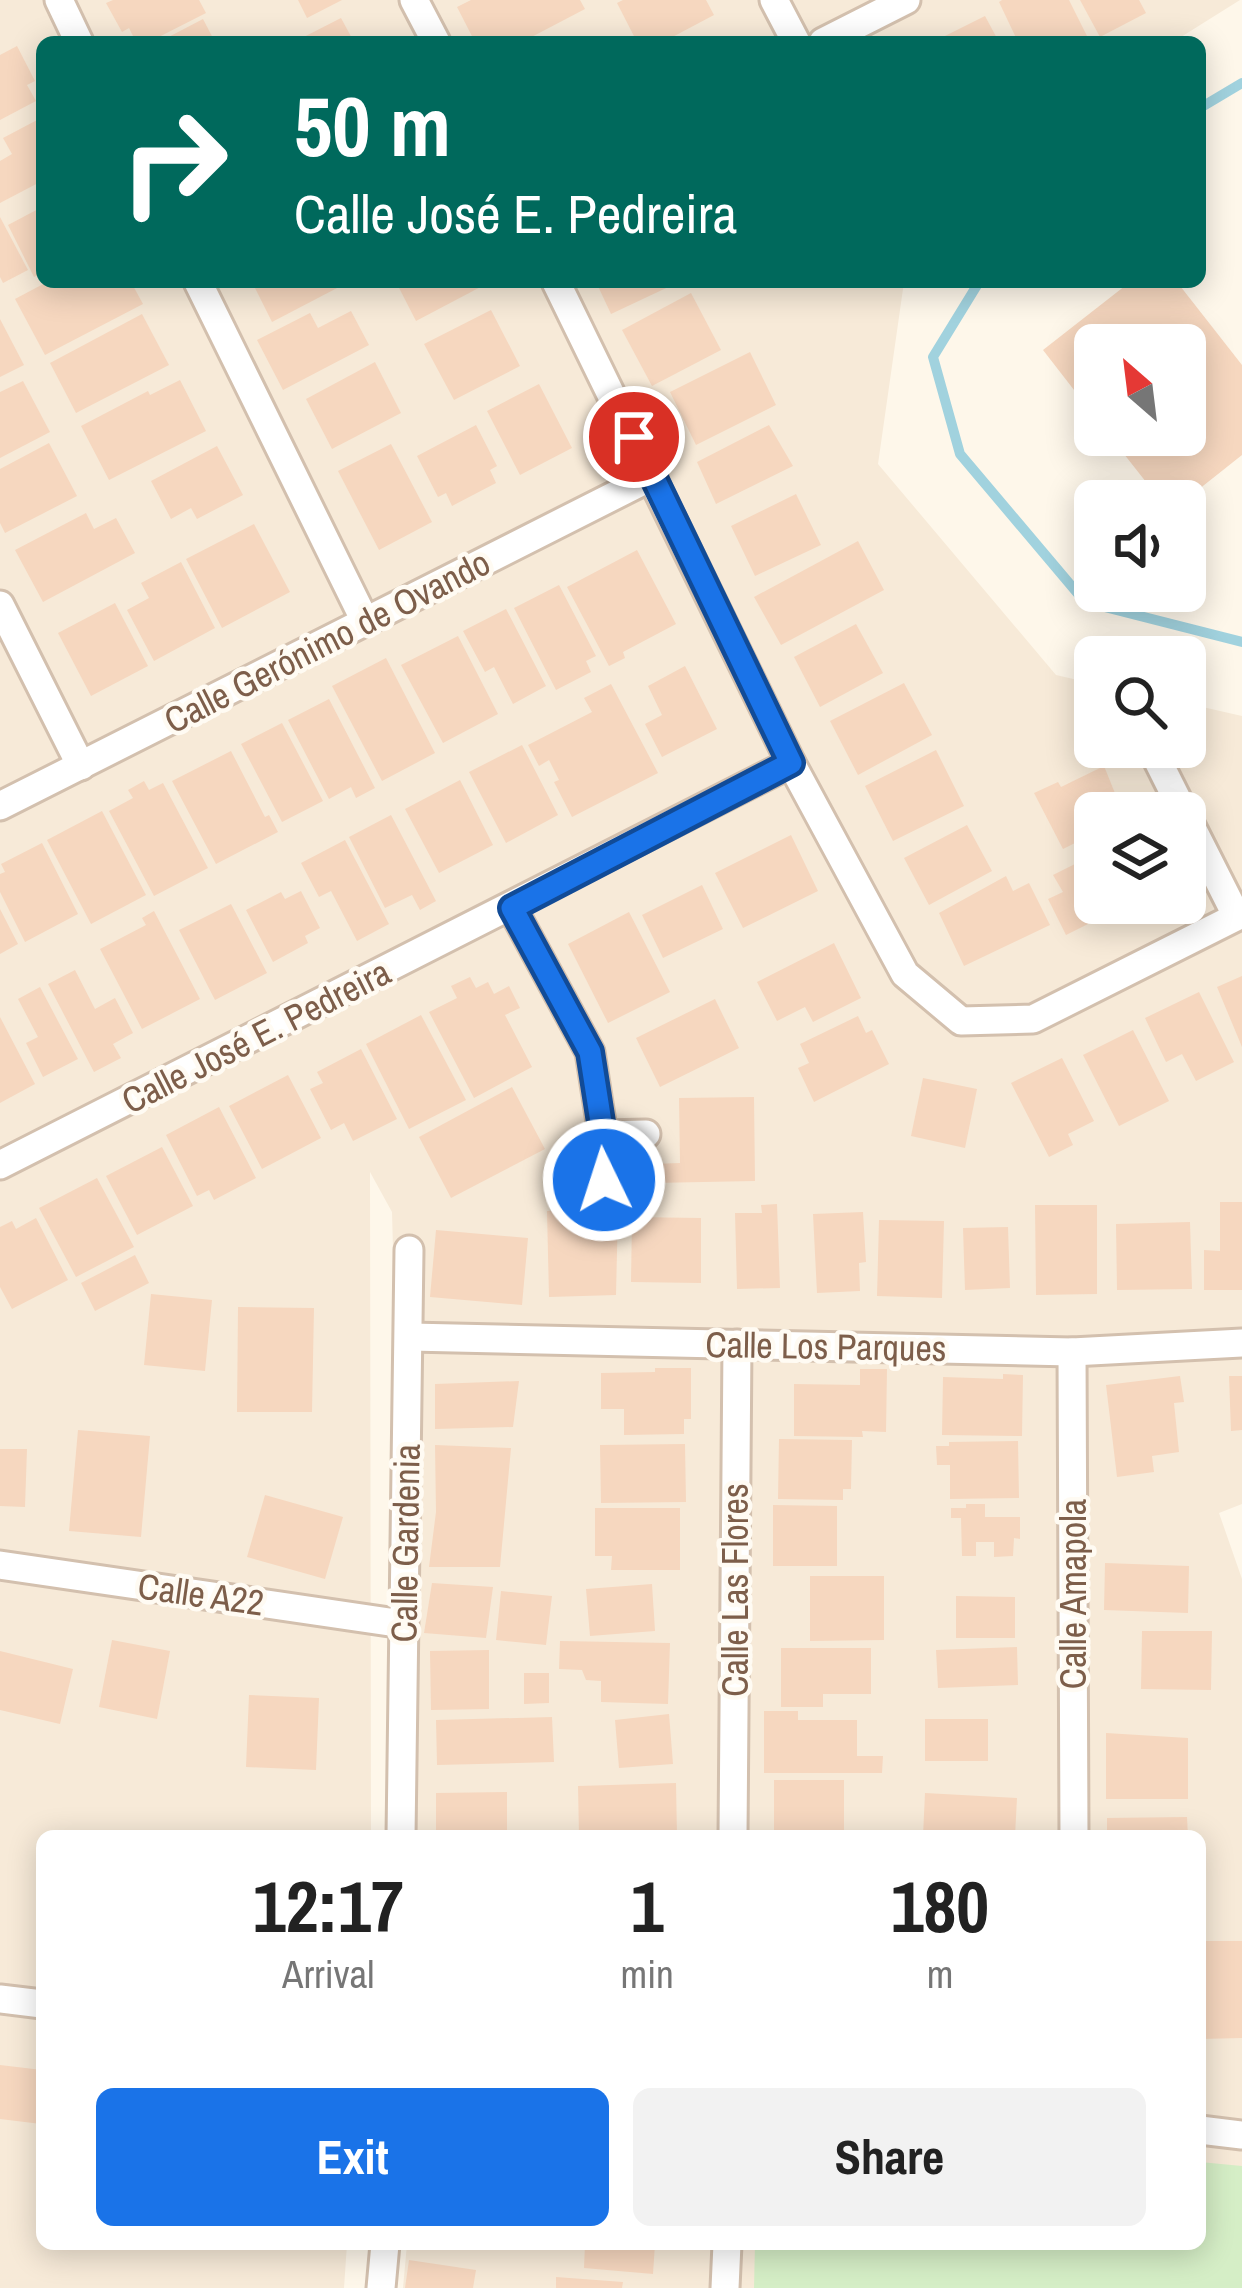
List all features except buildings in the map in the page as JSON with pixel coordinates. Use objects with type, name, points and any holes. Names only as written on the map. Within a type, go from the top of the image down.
[{"type":"street","points":[[58,0],[76,36]]},
{"type":"street","points":[[415,0],[433,36]]},
{"type":"street","points":[[775,0],[793,36]]},
{"type":"street","points":[[836,36],[906,0]]},
{"type":"street","points":[[200,288],[364,621]]},
{"type":"street","points":[[559,288],[791,763],[904,974],[961,1021],[1033,1018],[1239,914],[1206,853]]},
{"type":"street","name":"Calle Gerónimo de Ovando","points":[[0,806],[653,476]]},
{"type":"street","points":[[0,605],[81,766]]},
{"type":"street","name":"Calle José E. Pedreira","points":[[0,1165],[791,763]]},
{"type":"street","points":[[512,908],[590,1052],[603,1135],[604,1180]]},
{"type":"street","points":[[603,1135],[646,1134]]},
{"type":"street","name":"Calle Gardenia","points":[[401,1830],[409,1250]]},
{"type":"street","name":"Calle Los Parques","points":[[410,1337],[1072,1352],[1242,1343]]},
{"type":"street","name":"Calle Las Flores","points":[[733,1830],[737,1345]]},
{"type":"street","name":"Calle Amapola","points":[[1072,1352],[1074,1830]]},
{"type":"street","name":"Calle A22","points":[[0,1565],[403,1624]]},
{"type":"street","points":[[0,1999],[36,2003]]},
{"type":"street","points":[[1206,2131],[1242,2135]]},
{"type":"street","points":[[381,2288],[384,2250]]},
{"type":"street","points":[[725,2288],[727,2250]]},
{"type":"shaded area","points":[[0,0],[1240,0],[1183,36],[36,36],[36,288],[903,288],[878,464],[1056,675],[1074,679],[1074,768],[1206,768],[1206,708],[1242,716],[1242,1504],[1219,1513],[1242,1579],[1242,2288],[403,2288],[406,2250],[1206,2250],[1206,1830],[409,1830],[392,1212],[370,1172],[371,1830],[36,1830],[36,2250],[347,2250],[344,2288],[0,2288]]},
{"type":"green space","points":[[1206,2163],[1242,2166],[1242,2288],[754,2288],[755,2250],[1206,2250]]},
{"type":"waterway","points":[[1206,104],[1242,83]]},
{"type":"waterway","points":[[975,288],[933,357],[960,454],[1085,602],[1242,642]]},
{"type":"route","points":[[604,1180],[603,1135],[590,1052],[512,908],[791,763],[634,437]]}]
